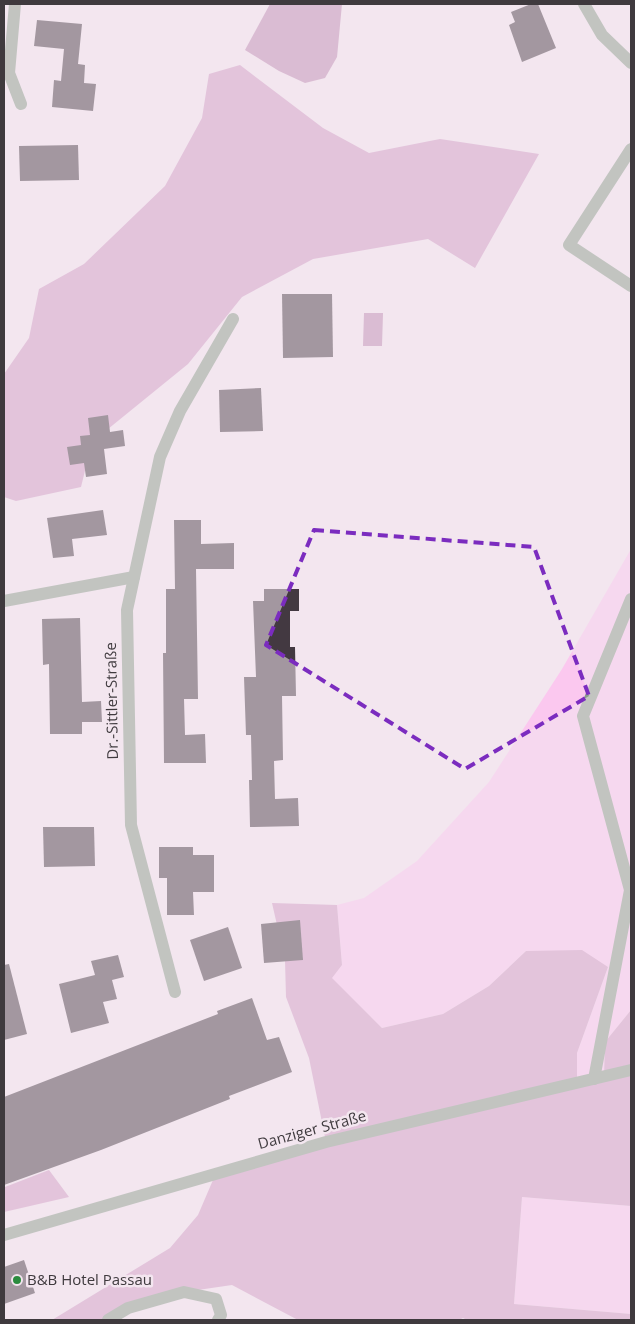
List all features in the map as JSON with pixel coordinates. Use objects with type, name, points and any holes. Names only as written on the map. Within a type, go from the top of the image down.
[{"type":"street","points":[[14,4],[9,73],[21,104]]},
{"type":"street","points":[[584,4],[602,35],[631,63]]},
{"type":"street","points":[[631,149],[569,246],[631,286]]},
{"type":"street","name":"Dr.-Sittler-Straße","points":[[175,992],[131,825],[127,610],[160,457],[180,411],[234,320]]},
{"type":"street","points":[[4,601],[134,577]]},
{"type":"street","points":[[594,1079],[630,890],[583,716],[631,599]]},
{"type":"street","name":"Danziger Straße","points":[[4,1235],[326,1142],[631,1070]]},
{"type":"street","points":[[108,1320],[128,1308],[184,1292],[216,1299],[221,1315],[218,1320]]},
{"type":"highlighted area","points":[[314,530],[534,547],[589,696],[465,769],[266,645]]},
{"type":"shaded area","points":[[270,4],[342,4],[337,57],[325,78],[305,83],[279,71],[245,50]]},
{"type":"shaded area","points":[[240,65],[323,128],[369,153],[440,139],[539,154],[475,268],[428,239],[313,259],[242,297],[188,364],[92,442],[81,487],[16,501],[4,497],[4,374],[29,338],[39,289],[84,264],[165,186],[202,118],[209,74]]},
{"type":"shaded area","points":[[364,313],[383,313],[382,346],[363,346]]},
{"type":"shaded area","points":[[631,549],[631,1010],[605,1042],[604,1076],[577,1083],[577,1053],[608,967],[526,951],[489,986],[443,1014],[382,1028],[331,978],[342,965],[337,905],[364,898],[417,861],[489,782],[562,669]]},
{"type":"shaded area","points":[[272,903],[337,905],[342,965],[332,978],[382,1028],[443,1014],[489,986],[526,951],[582,950],[608,967],[577,1053],[577,1082],[604,1076],[605,1042],[631,1010],[631,1206],[522,1197],[514,1304],[631,1314],[631,1320],[467,1320],[463,1318],[459,1320],[298,1320],[232,1285],[184,1292],[108,1320],[52,1320],[170,1248],[198,1215],[216,1173],[326,1142],[309,1058],[286,997],[285,960]]},
{"type":"shaded area","points":[[49,1170],[69,1197],[4,1212],[4,1185],[5,1187]]},
{"type":"shaded area","points":[[522,1197],[631,1206],[631,1314],[514,1304]]},
{"type":"building","points":[[531,4],[538,4],[556,48],[522,62],[509,25],[515,22],[511,12]]},
{"type":"building","points":[[37,20],[82,24],[78,64],[85,65],[84,83],[96,84],[93,111],[52,107],[54,80],[61,81],[64,49],[34,46]]},
{"type":"building","points":[[78,145],[79,180],[20,181],[19,146]]},
{"type":"building","points":[[282,294],[332,294],[333,357],[283,358]]},
{"type":"building","points":[[261,388],[263,431],[220,432],[219,390]]},
{"type":"building","points":[[108,415],[110,432],[123,430],[125,446],[104,449],[107,474],[86,477],[84,463],[70,465],[67,447],[81,445],[80,436],[90,435],[88,418]]},
{"type":"building","points":[[103,510],[107,535],[72,539],[74,556],[53,558],[47,518]]},
{"type":"building","points":[[174,520],[201,520],[201,544],[234,543],[234,569],[196,569],[198,699],[184,699],[185,735],[205,734],[206,763],[164,763],[163,653],[166,653],[166,589],[175,589]]},
{"type":"building","points":[[264,589],[299,589],[299,611],[290,611],[290,647],[295,647],[296,696],[282,696],[283,760],[274,761],[275,799],[298,798],[299,826],[250,827],[249,780],[252,780],[251,735],[246,735],[244,677],[256,677],[253,601],[264,601]]},
{"type":"building","points":[[80,618],[82,702],[101,701],[102,722],[82,722],[82,734],[50,734],[49,664],[43,665],[42,619]]},
{"type":"building","points":[[43,827],[94,827],[95,866],[44,867]]},
{"type":"building","points":[[159,847],[193,847],[193,855],[214,855],[214,892],[193,892],[194,915],[167,915],[167,878],[159,878]]},
{"type":"building","points":[[300,920],[303,960],[264,963],[261,924]]},
{"type":"building","points":[[228,927],[242,968],[204,981],[190,940]]},
{"type":"building","points":[[118,955],[124,977],[112,980],[117,999],[103,1002],[109,1023],[71,1033],[59,984],[95,975],[91,961]]},
{"type":"building","points":[[9,964],[27,1034],[4,1040],[4,965]]},
{"type":"building","points":[[252,998],[267,1040],[279,1037],[292,1072],[229,1096],[230,1099],[101,1150],[4,1185],[4,1097],[218,1014],[217,1011]]},
{"type":"building","name":"B&B Hotel Passau","points":[[24,1260],[35,1293],[4,1304],[4,1267]]},
{"type":"place","name":"B&B Hotel Passau","points":[[17,1280]]}]
